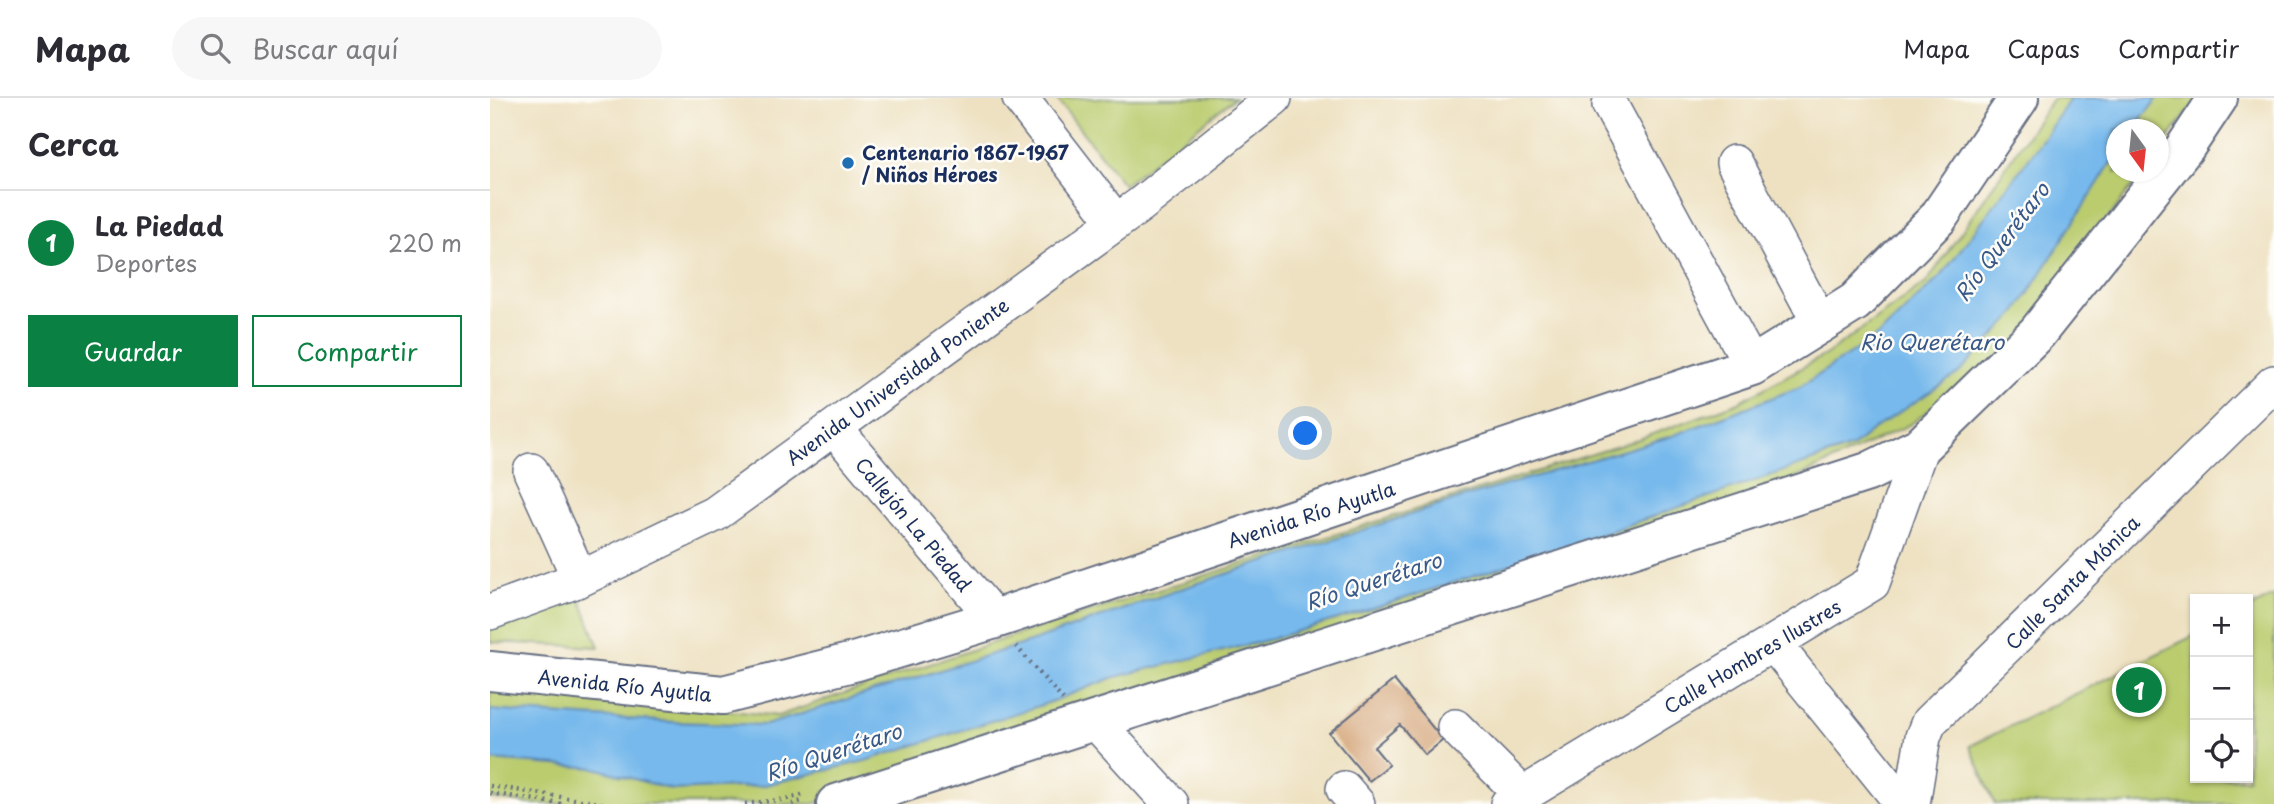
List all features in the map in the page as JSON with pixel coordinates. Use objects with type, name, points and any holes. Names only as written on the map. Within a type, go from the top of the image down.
[{"type":"main road","name":"Avenida Río Ayutla","points":[[490,671],[723,695],[857,661],[1003,629],[1752,366],[1855,302],[1938,218],[2019,98]]},
{"type":"main road","points":[[2169,125],[2188,98]]},
{"type":"main road","points":[[825,798],[1095,721],[1868,472],[1922,446],[2037,333],[2186,146],[2218,98]]},
{"type":"main road","points":[[2037,333],[2057,292],[2131,182]]},
{"type":"street","points":[[1020,98],[1116,222]]},
{"type":"street","name":"Avenida Universidad Poniente","points":[[490,612],[580,579],[715,514],[1116,222],[1274,98]]},
{"type":"street","points":[[1611,106],[1752,366]]},
{"type":"street","points":[[1734,163],[1821,325]]},
{"type":"street","name":"Calle Santa Mónica","points":[[1912,804],[1923,737],[1929,722],[2274,383]]},
{"type":"street","name":"Callejón La Piedad","points":[[834,428],[1003,629]]},
{"type":"street","name":"Calle Hombres Ilustres","points":[[1515,800],[1872,583],[1922,446]]},
{"type":"street","points":[[531,471],[580,579]]},
{"type":"street","points":[[1773,643],[1903,804]]},
{"type":"street","points":[[1095,721],[1171,804]]},
{"type":"street","points":[[1455,727],[1515,800]]},
{"type":"path","points":[[1003,629],[1061,698]]},
{"type":"path","points":[[490,786],[606,804]]},
{"type":"path","points":[[490,793],[562,804]]},
{"type":"path","points":[[745,804],[825,798]]},
{"type":"green space","points":[[1056,98],[1235,98],[1124,185]]},
{"type":"green space","name":"Rio Querétaro","points":[[2053,98],[2199,98],[2169,137],[2169,119],[2106,119],[2106,182],[2136,182],[2015,344],[1911,424],[1760,495],[828,801],[812,804],[529,804],[490,798],[490,685],[778,716],[1015,635],[1631,442],[1739,402],[1827,354],[1927,282]]},
{"type":"green space","points":[[578,593],[599,647],[490,642],[490,618]]},
{"type":"green space","points":[[2274,596],[2274,804],[1995,804],[1970,746],[2190,637],[2190,783],[2253,783],[2253,606]]},
{"type":"water","name":"Rio Querétaro","points":[[2071,98],[2158,98],[2141,119],[2106,119],[2106,171],[2016,313],[1959,373],[1877,427],[1852,447],[1565,547],[1381,606],[1272,639],[1115,677],[1045,704],[865,761],[761,786],[673,790],[595,768],[490,760],[490,710],[766,725],[1036,640],[1186,587],[1462,498],[1672,436],[1800,387],[1881,333],[1941,276]]},
{"type":"building","points":[[1394,680],[1443,740],[1425,755],[1400,725],[1374,747],[1389,765],[1369,781],[1329,733]]},
{"type":"place","name":"Centenario 1867-1967 / Niños Héroes","points":[[848,163]]},
{"type":"place","name":"La Piedad","points":[[2139,690]]},
{"type":"water label","name":"Río Querétaro","points":[[2001,241]]},
{"type":"water label","name":"Río Querétaro","points":[[1373,580]]},
{"type":"water label","name":"Río Querétaro","points":[[833,751]]}]
